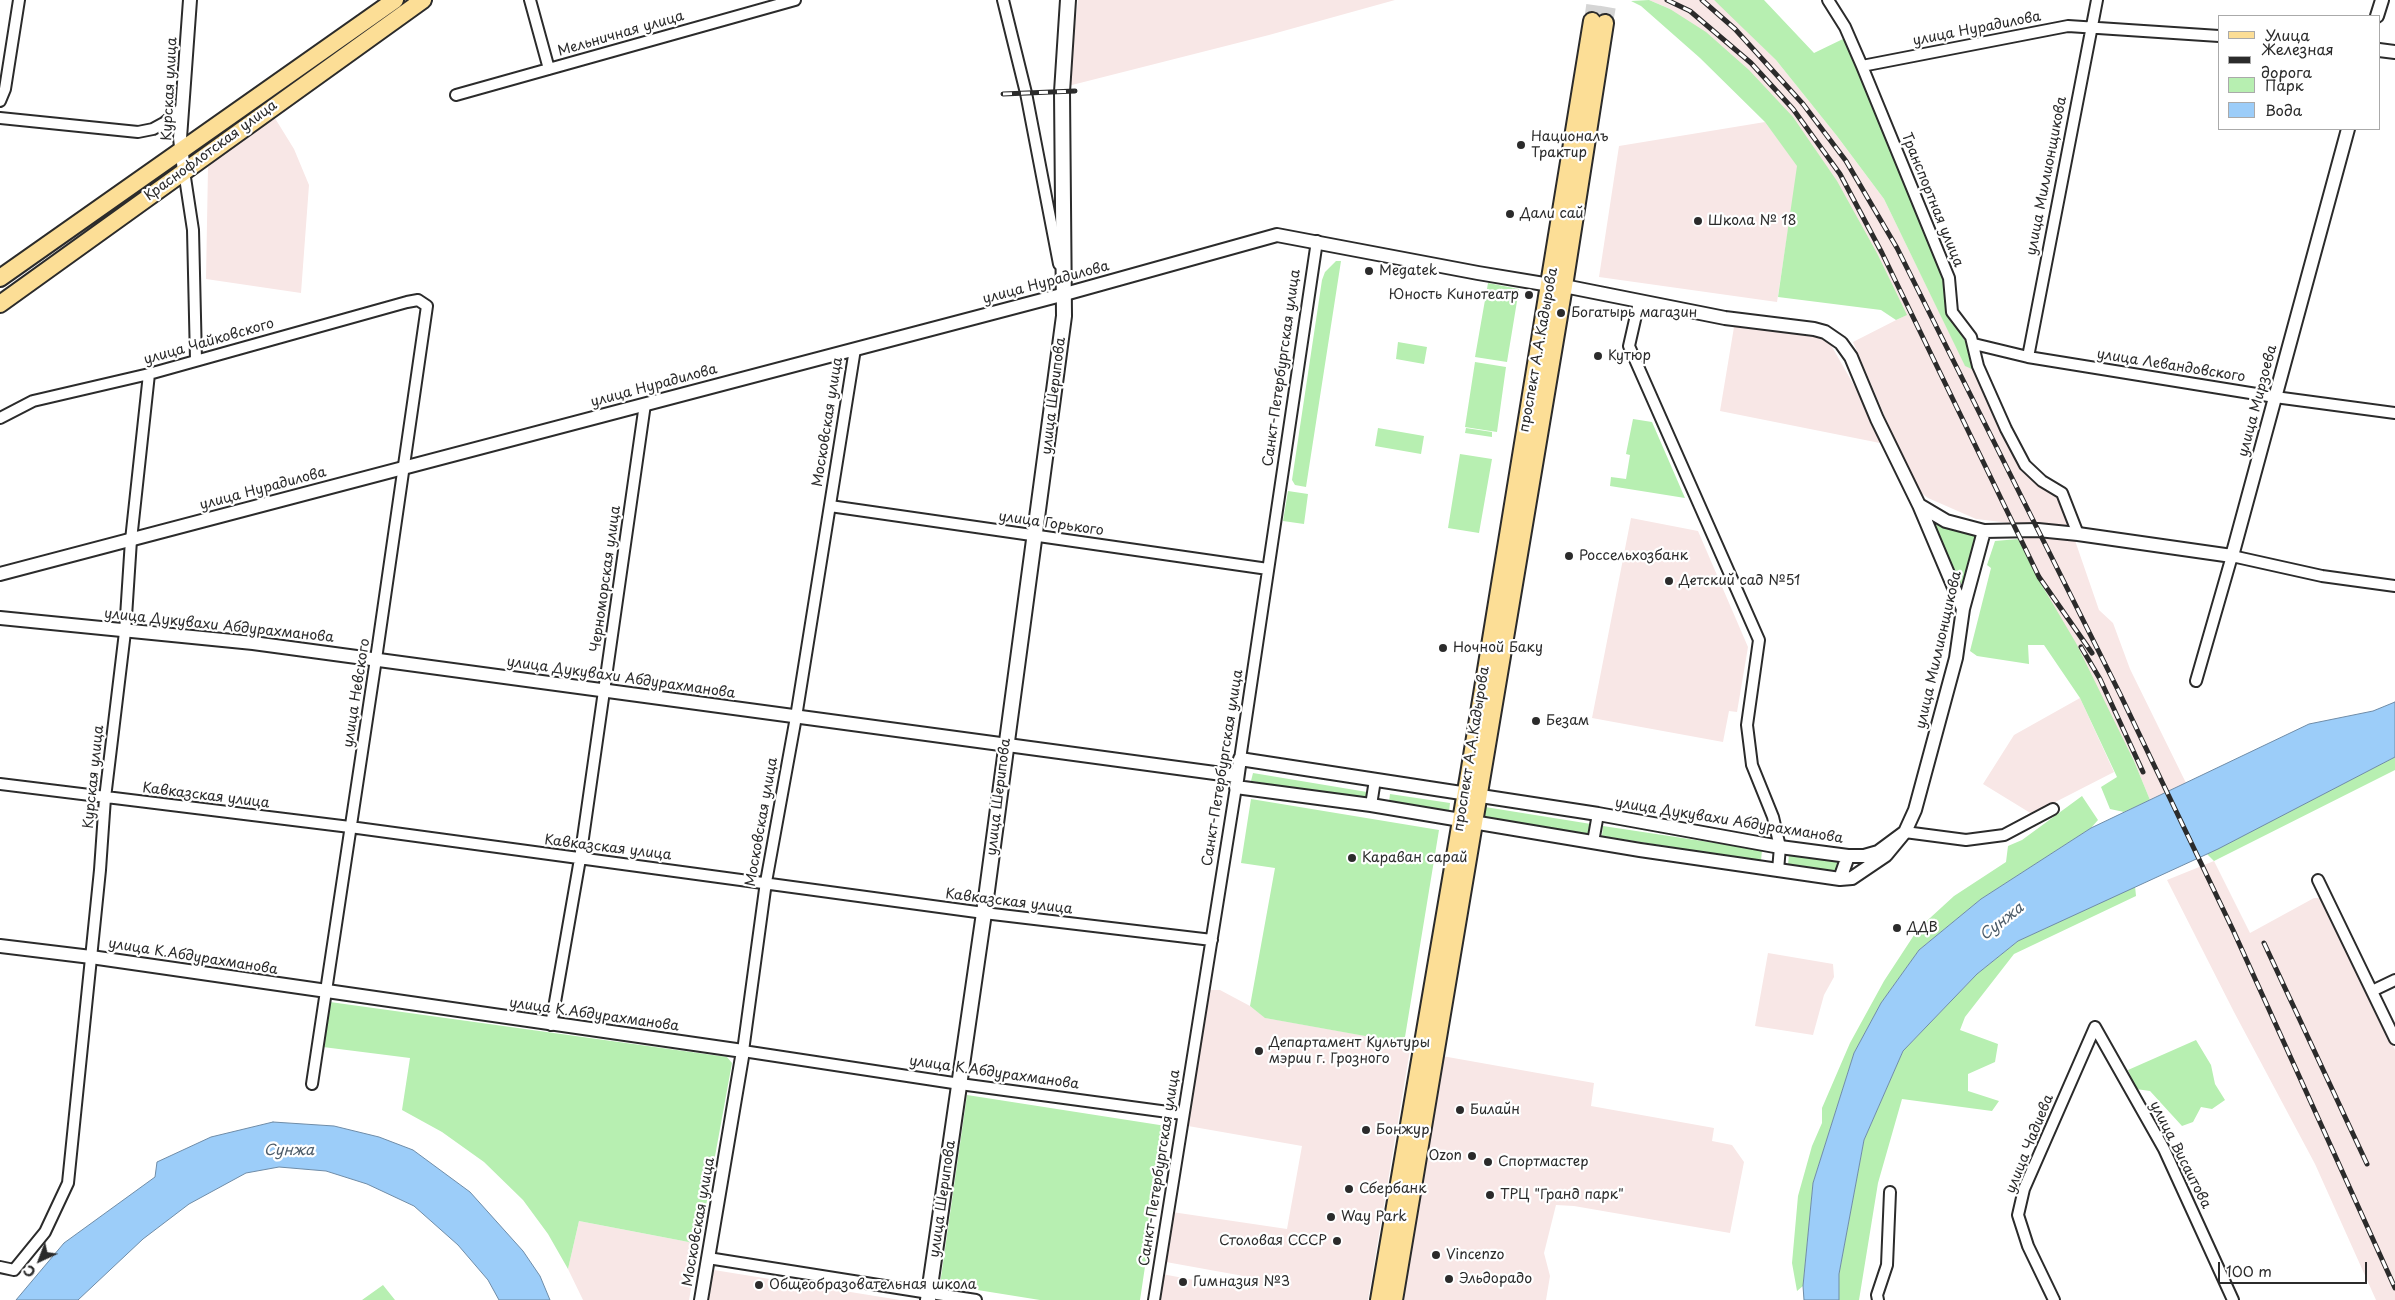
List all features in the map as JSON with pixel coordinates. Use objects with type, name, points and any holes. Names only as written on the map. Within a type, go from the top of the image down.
[{"type":"main road","name":"Краснофлотская улица","points":[[0,304],[423,0]]},
{"type":"main road","name":"улица Шерипова","points":[[932,1296],[1005,745],[1061,343],[1065,294],[1062,92],[1068,0]]},
{"type":"main road","name":"Краснофлотская улица","points":[[0,278],[182,151],[386,2]]},
{"type":"main road","name":"проспект А.А.Кадырова","points":[[1394,1300],[1472,796],[1599,22]]},
{"type":"main road","name":"проспект А.А.Кадырова","points":[[1379,1300],[1468,822]]},
{"type":"street","points":[[0,101],[5,89],[19,0]]},
{"type":"street","name":"Курская улица","points":[[190,0],[182,108],[182,151],[194,230],[196,360]]},
{"type":"street","points":[[530,0],[549,69]]},
{"type":"street","name":"Мельничная улица","points":[[456,95],[768,4],[794,0]]},
{"type":"street","name":"улица Шерипова","points":[[1004,0],[1026,93],[1065,294]]},
{"type":"street","name":"Транспортная улица","points":[[1828,0],[1845,27],[1862,66],[1949,278],[1952,312],[1974,344],[1978,366],[2006,429],[2025,465],[2042,481],[2062,493],[2078,534]]},
{"type":"street","name":"улица Миллионщикова","points":[[2028,357],[2096,0]]},
{"type":"street","points":[[2377,15],[2382,0]]},
{"type":"street","name":"улица Нурадилова","points":[[1862,66],[2068,26],[2218,36]]},
{"type":"street","points":[[2380,50],[2395,52]]},
{"type":"street","points":[[0,118],[138,132],[153,129],[164,123],[182,108]]},
{"type":"street","name":"улица Мирзоева","points":[[2196,681],[2232,556],[2348,130]]},
{"type":"street","name":"улица Нурадилова","points":[[0,574],[1065,294],[1278,234],[1725,318],[1826,332],[1841,343],[1851,357],[1963,609]]},
{"type":"street","name":"Санкт-Петербургская улица","points":[[1154,1300],[1237,782],[1317,241]]},
{"type":"street","name":"улица Чайковского","points":[[0,418],[33,401],[149,374],[407,302],[418,300],[427,306]]},
{"type":"street","points":[[1639,302],[1629,346],[1759,640],[1747,725],[1752,765],[1773,817],[1780,847],[1778,870]]},
{"type":"street","name":"улица Невского","points":[[312,1084],[427,306]]},
{"type":"street","name":"улица Левандовского","points":[[1974,344],[2028,357],[2275,397],[2395,414]]},
{"type":"street","name":"Московская улица","points":[[701,1300],[743,1051],[766,882],[796,718],[855,348]]},
{"type":"street","name":"Курская улица","points":[[0,1267],[14,1270],[45,1232],[68,1183],[105,798],[125,632],[131,540],[149,374]]},
{"type":"street","name":"Черноморская улица","points":[[551,1024],[580,859],[645,404]]},
{"type":"street","points":[[1918,505],[1946,521],[1984,532],[2038,530],[2078,534],[2232,556],[2322,576],[2395,586]]},
{"type":"street","name":"улица Горького","points":[[830,506],[1268,569]]},
{"type":"street","name":"улица Миллионщикова","points":[[1905,832],[1915,810],[1956,658],[1963,609],[1984,532]]},
{"type":"street","name":"улица Дукувахи Абдурахманова","points":[[0,618],[125,632],[253,643],[1005,745],[1237,782],[1468,822],[1840,879],[1852,878],[1880,860],[1905,832]]},
{"type":"street","name":"улица Дукувахи Абдурахманова","points":[[1240,759],[1598,814],[1780,847],[1848,856],[1864,856],[1878,852],[1905,832]]},
{"type":"street","points":[[1371,805],[1375,780]]},
{"type":"street","name":"Кавказская улица","points":[[0,784],[350,827],[580,859],[766,882],[984,914],[1212,940]]},
{"type":"street","points":[[1905,832],[1966,840],[2004,835],[2053,809]]},
{"type":"street","points":[[1593,842],[1598,814]]},
{"type":"street","points":[[1840,879],[1848,856]]},
{"type":"street","points":[[2318,880],[2395,1039]]},
{"type":"street","name":"улица К.Абдурахманова","points":[[0,946],[91,956],[325,992],[743,1051],[960,1084],[1183,1114]]},
{"type":"street","points":[[2372,991],[2395,980]]},
{"type":"street","name":"улица Чадиева","points":[[2054,1300],[2028,1246],[2018,1215],[2024,1189],[2095,1027]]},
{"type":"street","name":"улица Висаитова","points":[[2095,1027],[2164,1148],[2233,1300]]},
{"type":"street","points":[[1878,1300],[1877,1294],[1886,1265],[1890,1192]]},
{"type":"street","points":[[708,1258],[932,1296],[976,1300]]},
{"type":"shaded area","points":[[1078,0],[1395,0],[1269,35],[1068,86]]},
{"type":"shaded area","points":[[1649,0],[1714,0],[1725,9],[1776,60],[1837,136],[1884,199],[1965,365],[1974,370],[2022,468],[2060,497],[2099,610],[2113,623],[2130,669],[2186,783],[2150,800],[2134,761],[2010,523],[1976,519],[1928,498],[1916,489],[1853,342],[1906,315],[1878,255],[1670,9]]},
{"type":"shaded area","points":[[273,115],[294,149],[309,185],[301,293],[206,279],[208,167]]},
{"type":"shaded area","name":"Школа № 18","points":[[1765,122],[1798,166],[1777,302],[1599,277],[1619,146]]},
{"type":"shaded area","points":[[1734,327],[1817,336],[1831,345],[1868,410],[1880,443],[1720,411]]},
{"type":"shaded area","name":"Детский сад №51","points":[[1631,518],[1698,531],[1748,647],[1737,712],[1729,711],[1723,742],[1592,718]]},
{"type":"shaded area","points":[[2080,698],[2114,772],[2032,814],[1983,784],[2014,735]]},
{"type":"shaded area","points":[[2214,861],[2250,933],[2314,898],[2322,898],[2395,1050],[2395,1300],[2376,1300],[2315,1164],[2234,1012],[2167,880]]},
{"type":"shaded area","points":[[1768,953],[1833,964],[1834,977],[1824,995],[1813,1035],[1755,1026]]},
{"type":"shaded area","points":[[1209,990],[1220,990],[1250,1006],[1266,1018],[1411,1044],[1368,1300],[1158,1300],[1162,1274],[1248,1290],[1249,1277],[1166,1262],[1172,1212],[1287,1229],[1302,1146],[1188,1126]]},
{"type":"shaded area","points":[[1442,1056],[1594,1083],[1591,1106],[1714,1128],[1712,1141],[1732,1145],[1744,1162],[1730,1233],[1574,1206],[1556,1205],[1544,1253],[1550,1276],[1546,1300],[1398,1300]]},
{"type":"shaded area","points":[[579,1221],[699,1244],[689,1300],[583,1300],[568,1269]]},
{"type":"shaded area","name":"Общеобразовательная школа","points":[[714,1270],[900,1300],[708,1300]]},
{"type":"green space","points":[[1649,0],[1670,9],[1706,32],[1749,70],[1793,117],[1837,181],[1878,255],[1907,315],[1896,320],[1881,310],[1778,297],[1797,166],[1765,122],[1700,58],[1641,6],[1631,1]]},
{"type":"green space","points":[[1714,0],[1764,0],[1814,53],[1845,38],[1944,279],[1948,314],[1969,347],[1974,370],[1965,366],[1884,199],[1837,136],[1776,60]]},
{"type":"green space","points":[[1336,261],[1341,261],[1306,487],[1295,485],[1292,480],[1322,280],[1325,272]]},
{"type":"green space","points":[[1488,283],[1519,289],[1507,362],[1475,357]]},
{"type":"green space","points":[[1398,342],[1427,347],[1424,364],[1396,359]]},
{"type":"green space","points":[[1475,362],[1506,367],[1497,432],[1465,427]]},
{"type":"green space","points":[[1633,419],[1652,422],[1685,498],[1610,486],[1611,477],[1626,479],[1630,455],[1626,454]]},
{"type":"green space","points":[[1378,428],[1424,436],[1421,454],[1375,446]]},
{"type":"green space","points":[[1466,428],[1492,432],[1492,437],[1465,433]]},
{"type":"green space","points":[[1460,454],[1492,459],[1479,533],[1448,528]]},
{"type":"green space","points":[[1288,491],[1308,494],[1304,524],[1283,521]]},
{"type":"green space","points":[[1919,505],[1984,531],[1963,609]]},
{"type":"green space","points":[[2018,539],[2037,577],[2076,643],[2134,761],[2150,800],[2124,812],[2110,809],[2101,787],[2117,777],[2080,698],[2044,645],[2028,645],[2029,664],[1977,656],[1970,651],[1991,568],[1987,565],[1995,541]]},
{"type":"green space","points":[[2395,757],[2395,770],[2214,861],[2207,854]]},
{"type":"green space","points":[[1253,773],[1367,792],[1366,799],[1251,781]]},
{"type":"green space","points":[[1390,794],[1450,803],[1449,812],[1389,802]]},
{"type":"green space","points":[[2082,796],[2098,820],[2091,828],[1981,899],[1919,950],[1881,1003],[1854,1053],[1813,1183],[1803,1286],[1797,1291],[1792,1263],[1798,1196],[1812,1146],[1822,1123],[1822,1108],[1850,1043],[1884,981],[1918,929],[1954,896],[2006,862],[2008,846],[2022,840]]},
{"type":"green space","points":[[1251,799],[1439,830],[1404,1043],[1265,1018],[1250,1006],[1275,868],[1241,863]]},
{"type":"green space","points":[[1485,807],[1591,824],[1589,835],[1484,818]]},
{"type":"green space","points":[[1603,826],[1762,850],[1761,861],[1602,836]]},
{"type":"green space","points":[[1789,854],[1839,862],[1838,872],[1788,865]]},
{"type":"green space","points":[[2135,886],[2136,896],[2014,954],[1965,1017],[1960,1030],[1998,1044],[1995,1062],[1968,1074],[1968,1091],[1999,1101],[1992,1111],[1902,1099],[1878,1183],[1859,1300],[1839,1300],[1839,1274],[1864,1140],[1903,1051],[1977,974],[2018,941]]},
{"type":"green space","points":[[330,1002],[727,1057],[732,1063],[699,1244],[579,1221],[568,1269],[548,1234],[523,1200],[484,1162],[442,1132],[402,1110],[410,1058],[323,1047]]},
{"type":"green space","points":[[2196,1040],[2211,1065],[2215,1084],[2225,1100],[2212,1109],[2201,1107],[2193,1122],[2182,1126],[2150,1091],[2136,1089],[2128,1070]]},
{"type":"green space","points":[[967,1095],[1166,1126],[1140,1300],[1040,1300],[940,1284]]},
{"type":"green space","points":[[383,1285],[395,1300],[362,1300]]},
{"type":"water","name":"Сунжа","points":[[2395,702],[2395,757],[2218,849],[2018,941],[1977,974],[1903,1051],[1864,1140],[1839,1274],[1839,1300],[1804,1300],[1803,1286],[1813,1183],[1854,1053],[1881,1003],[1919,950],[1981,899],[2091,828],[2309,724],[2373,711]]},
{"type":"water","name":"Сунжа","points":[[273,1122],[334,1126],[379,1137],[413,1150],[470,1192],[523,1251],[540,1276],[550,1300],[499,1300],[488,1280],[458,1245],[414,1206],[367,1184],[326,1171],[279,1167],[246,1173],[189,1204],[143,1239],[78,1300],[16,1300],[64,1243],[155,1177],[157,1162],[211,1137]]},
{"type":"tunnel","points":[[1592,21],[1595,0]]},
{"type":"tunnel","points":[[1605,23],[1609,0]]},
{"type":"railway","points":[[1667,0],[1690,11],[1751,63],[1793,109],[1840,174],[1882,253],[2039,577],[2092,653]]},
{"type":"railway","points":[[1702,0],[1735,29],[1803,104],[1846,161],[1897,248],[2120,694],[2233,930],[2395,1288]]},
{"type":"railway","points":[[1003,94],[1075,91]]},
{"type":"railway","points":[[2081,647],[2100,679],[2143,772]]},
{"type":"railway","points":[[2264,943],[2367,1164]]},
{"type":"place","name":"Националъ Трактир","points":[[1521,145]]},
{"type":"place","name":"Дали сай","points":[[1510,214]]},
{"type":"place","name":"Школа № 18","points":[[1698,221]]},
{"type":"place","name":"Megatek","points":[[1369,271]]},
{"type":"place","name":"Юность Кинотеатр","points":[[1529,295]]},
{"type":"place","name":"Богатырь магазин","points":[[1561,313]]},
{"type":"place","name":"Кутюр","points":[[1598,356]]},
{"type":"place","name":"Россельхозбанк","points":[[1569,556]]},
{"type":"place","name":"Детский сад №51","points":[[1669,581]]},
{"type":"place","name":"Ночной Баку","points":[[1443,648]]},
{"type":"place","name":"Безам","points":[[1536,721]]},
{"type":"place","name":"Караван сарай","points":[[1352,858]]},
{"type":"place","name":"ДДВ","points":[[1897,928]]},
{"type":"place","name":"Департамент Культуры мэрии г. Грозного","points":[[1259,1051]]},
{"type":"place","name":"Билайн","points":[[1460,1110]]},
{"type":"place","name":"Бонжур","points":[[1366,1130]]},
{"type":"place","name":"Ozon","points":[[1472,1156]]},
{"type":"place","name":"Спортмастер","points":[[1488,1162]]},
{"type":"place","name":"Сбербанк","points":[[1349,1189]]},
{"type":"place","name":"ТРЦ \"Гранд парк\"","points":[[1490,1195]]},
{"type":"place","name":"Way Park","points":[[1331,1217]]},
{"type":"place","name":"Столовая СССР","points":[[1337,1241]]},
{"type":"place","name":"Vincenzo","points":[[1436,1255]]},
{"type":"place","name":"Эльдорадо","points":[[1449,1279]]},
{"type":"place","name":"Гимназия №3","points":[[1183,1282]]},
{"type":"place","name":"Общеобразовательная школа","points":[[759,1285]]}]
